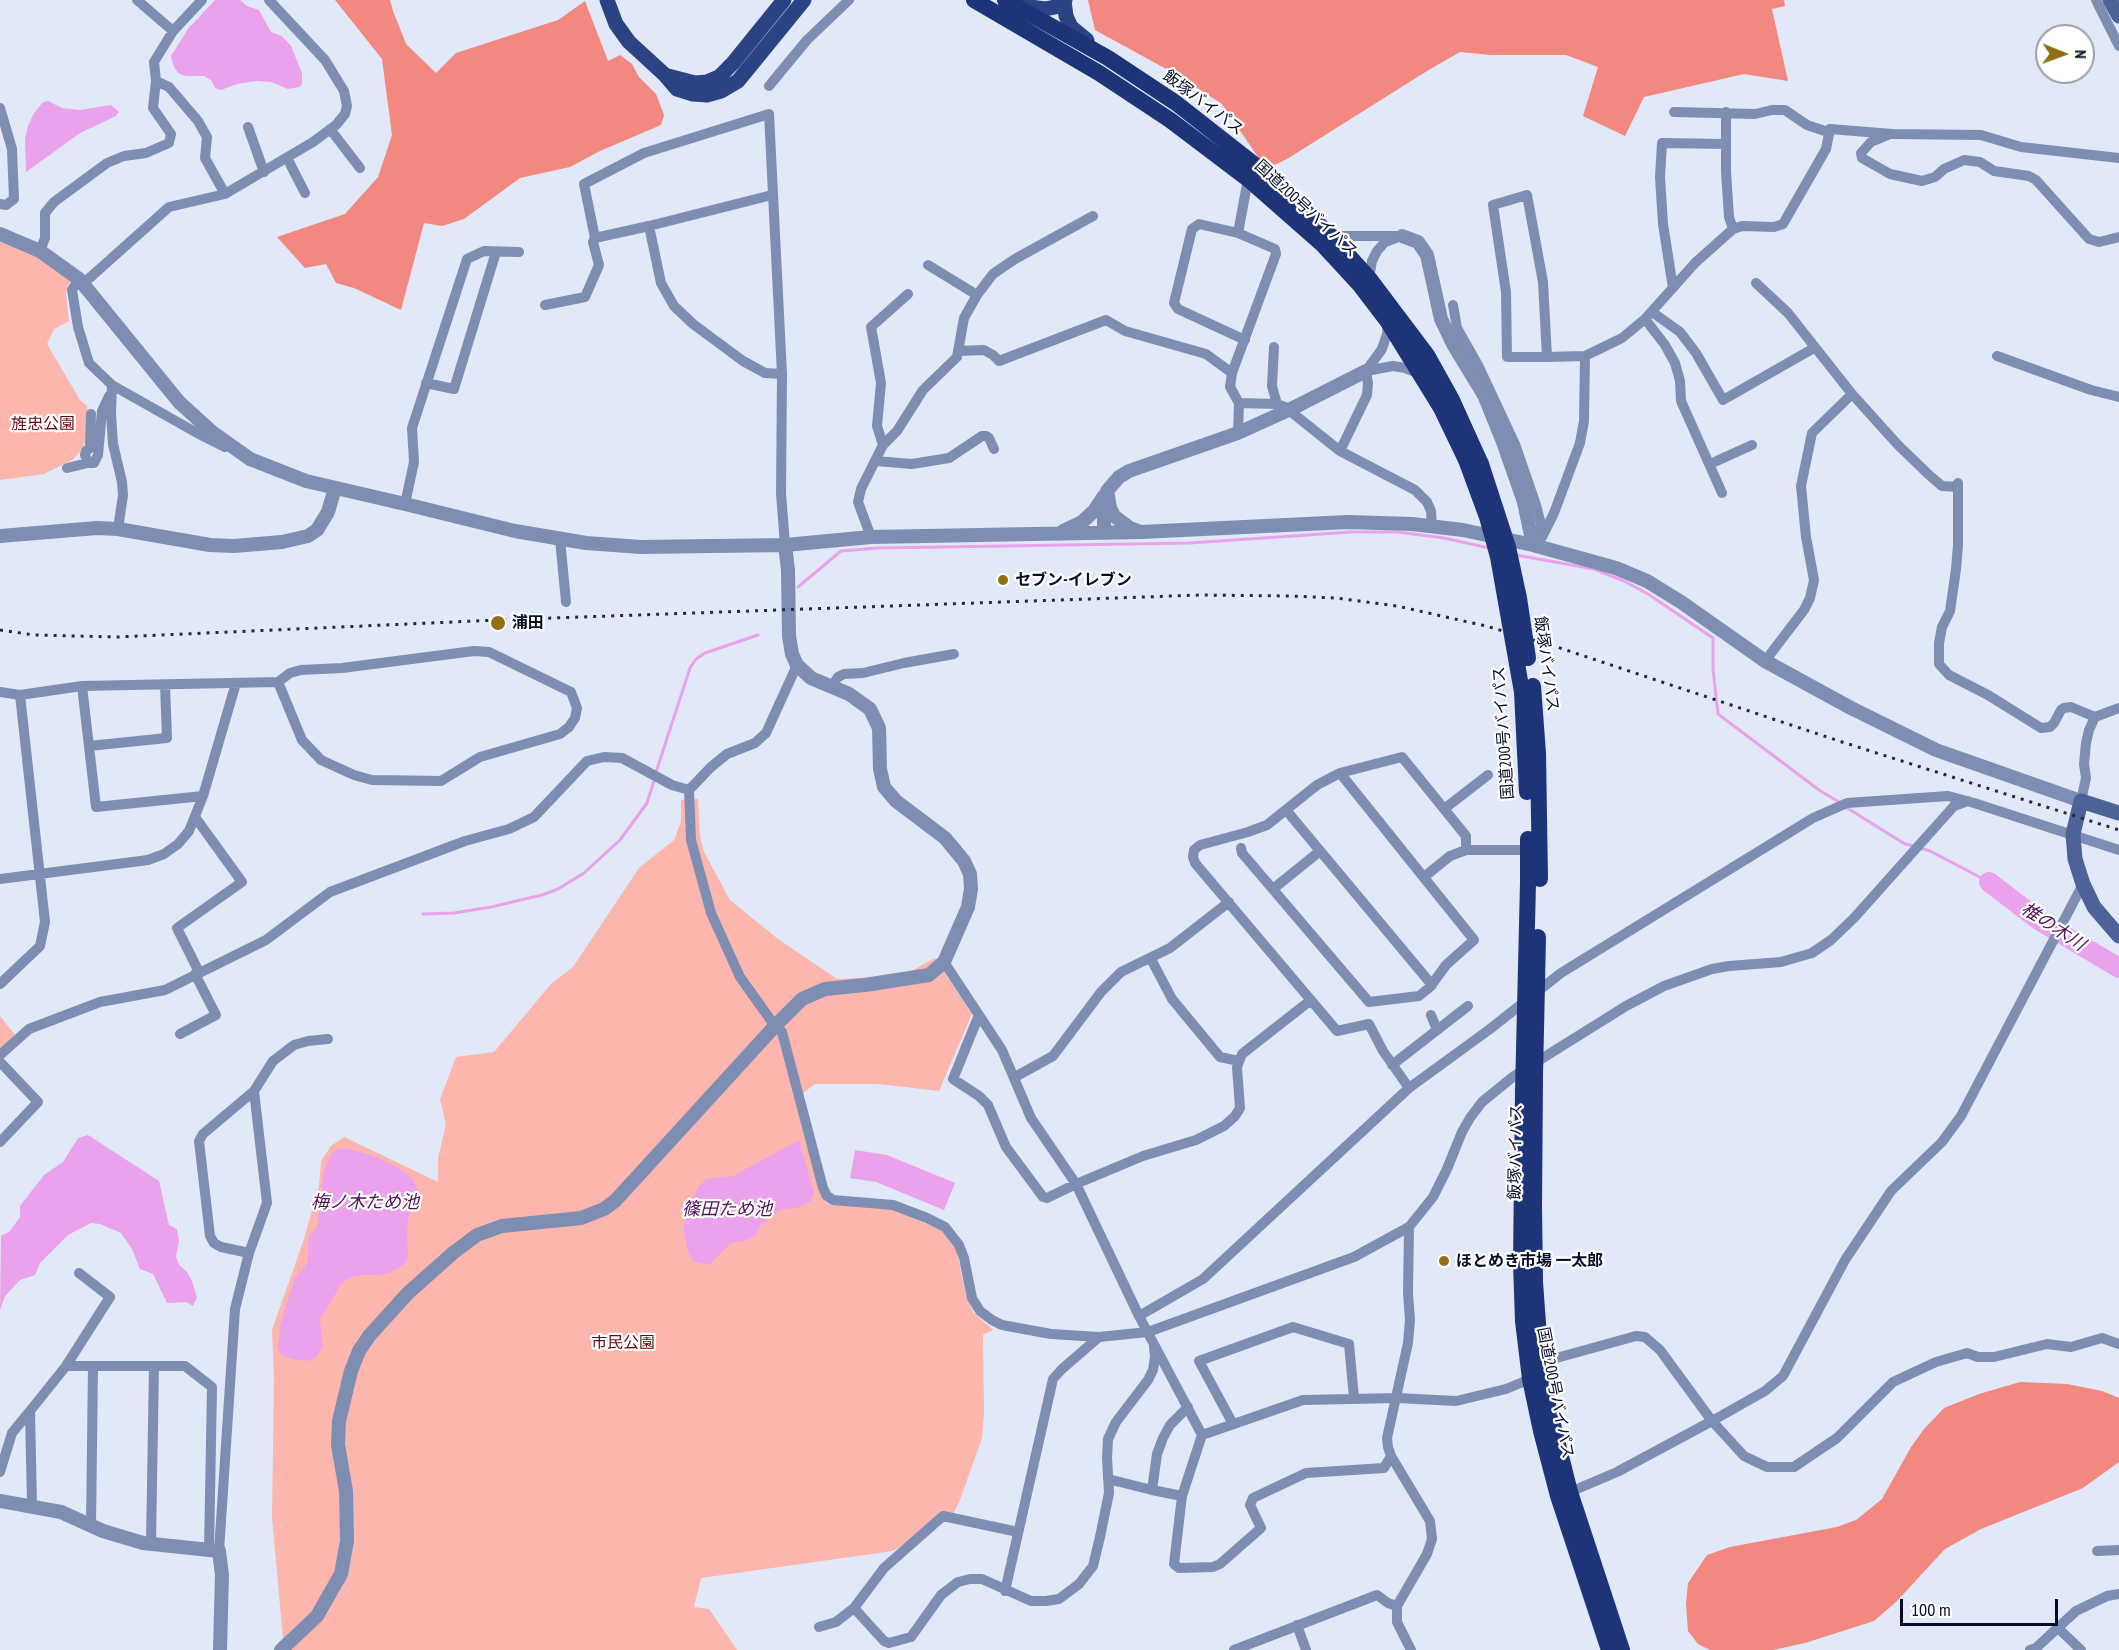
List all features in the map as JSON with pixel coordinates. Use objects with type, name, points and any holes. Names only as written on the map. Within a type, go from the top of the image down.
[{"type":"highway","name":"国道200号バイパス","points":[[974,0],[1108,79],[1170,120],[1248,179],[1323,245],[1359,284],[1388,322],[1474,462],[1528,689],[1528,850],[1534,881],[1523,1092],[1521,1263],[1523,1321],[1530,1379],[1558,1496],[1610,1650]]},
{"type":"highway","name":"飯塚バイパス","points":[[1005,0],[1107,58],[1176,103],[1264,172],[1331,236],[1369,278],[1427,356],[1452,400],[1474,462]]},
{"type":"highway","name":"飯塚バイパス","points":[[1528,689],[1538,753],[1534,881],[1535,1261],[1539,1337],[1546,1397],[1570,1492],[1622,1650]]},
{"type":"main road","points":[[607,0],[616,24],[629,42],[677,89],[707,95],[721,91],[738,81],[804,0]]},
{"type":"main road","points":[[665,75],[695,83],[707,82],[719,77],[784,0]]},
{"type":"main road","points":[[1018,0],[1031,7],[1045,9],[1055,7],[1064,1],[1066,16],[1078,35],[1146,76],[1150,86]]},
{"type":"main road","points":[[2110,0],[2119,16]]},
{"type":"main road","points":[[2119,813],[2081,801],[2073,834],[2075,859],[2083,884],[2094,907],[2119,936]]},
{"type":"street","points":[[137,0],[172,31]]},
{"type":"street","points":[[40,251],[45,238],[45,213],[54,202],[106,163],[124,156],[154,150],[169,143],[171,134],[153,108],[156,81],[154,62],[172,31],[202,0]]},
{"type":"street","points":[[269,0],[325,60],[344,91],[347,106],[345,114],[330,129],[287,158],[225,194],[170,207],[72,290],[78,327],[89,363],[112,387],[250,459],[306,481],[515,531],[560,539],[641,547],[785,545],[871,537],[1141,532],[1348,522],[1432,525],[1538,543],[1605,564],[1647,581],[1766,661],[1851,708],[1936,750],[2081,801],[2086,778],[2084,764],[2086,743],[2095,717]]},
{"type":"street","points":[[769,86],[807,40],[849,0]]},
{"type":"street","points":[[2096,0],[2119,46]]},
{"type":"street","points":[[156,81],[169,87],[198,121],[207,136],[205,158],[225,194]]},
{"type":"street","points":[[0,108],[12,149],[14,199],[6,205],[0,204]]},
{"type":"street","points":[[1674,112],[1755,114],[1785,110],[1807,125],[1828,132]]},
{"type":"street","points":[[1726,112],[1729,217],[1733,229]]},
{"type":"street","points":[[281,1650],[317,1616],[341,1574],[347,1541],[346,1491],[338,1445],[339,1421],[351,1371],[359,1351],[369,1336],[415,1287],[477,1235],[502,1226],[581,1218],[609,1205],[802,999],[825,989],[930,975],[944,962],[968,907],[971,889],[964,861],[945,838],[896,801],[884,787],[880,769],[879,728],[870,709],[849,694],[811,678],[797,665],[792,654],[781,493],[782,374],[769,114],[644,153],[584,184],[599,265],[585,297],[545,305]]},
{"type":"street","points":[[248,127],[264,172]]},
{"type":"street","points":[[330,129],[360,168]]},
{"type":"street","points":[[1547,357],[1543,282],[1527,195],[1493,205],[1506,292],[1508,357],[1547,357],[1585,356],[1622,338],[1649,315],[1695,263],[1733,229],[1742,226],[1774,227],[1783,224],[1826,149],[1830,129],[1892,134],[1981,135],[2021,147],[2119,158]]},
{"type":"street","points":[[1892,134],[1871,142],[1861,153],[1862,158],[1890,174],[1922,181],[1935,177],[1944,169],[1964,160],[1980,162],[1994,171],[2029,176],[2036,180],[2089,239],[2099,242],[2119,237]]},
{"type":"street","points":[[1673,288],[1663,224],[1660,177],[1662,143],[1726,144]]},
{"type":"street","points":[[0,148],[12,149]]},
{"type":"street","points":[[287,158],[305,193]]},
{"type":"street","points":[[1238,233],[1248,179]]},
{"type":"street","points":[[595,238],[772,195]]},
{"type":"street","points":[[871,537],[858,502],[861,489],[883,445],[897,431],[923,390],[957,357],[964,318],[977,295],[993,274],[1015,259],[1093,216]]},
{"type":"street","points":[[1238,433],[1239,403],[1230,387],[1232,373],[1245,340],[1276,254],[1275,249],[1238,233],[1195,225],[1192,229],[1174,303],[1179,309],[1245,340]]},
{"type":"street","points":[[649,226],[661,283],[674,306],[693,324],[743,361],[765,373],[782,374]]},
{"type":"street","points":[[0,234],[40,251],[82,281],[179,402],[212,432],[250,459]]},
{"type":"street","points":[[1331,236],[1402,236],[1418,242],[1427,255],[1447,333],[1484,395],[1538,543]]},
{"type":"street","points":[[1369,278],[1377,250],[1385,242],[1402,236]]},
{"type":"street","points":[[405,504],[414,462],[412,428],[467,258],[484,251],[519,252]]},
{"type":"street","points":[[426,383],[454,389],[496,252]]},
{"type":"street","points":[[928,265],[977,295]]},
{"type":"street","points":[[1756,283],[1788,313],[1852,394],[1898,445],[1942,486],[1958,484],[1957,561],[1950,611],[1942,627],[1939,643],[1939,664],[1950,675],[1988,695],[2041,728],[2054,723],[2064,708],[2071,707],[2095,717],[2119,708]]},
{"type":"street","points":[[883,445],[877,426],[881,383],[871,327],[908,294]]},
{"type":"street","points":[[1453,305],[1457,328],[1479,367],[1515,444],[1536,505],[1538,543]]},
{"type":"street","points":[[1649,315],[1680,333],[1696,353],[1723,400],[1814,348]]},
{"type":"street","points":[[1649,315],[1675,363],[1680,381],[1681,401],[1722,493]]},
{"type":"street","points":[[959,351],[984,350],[999,361],[1106,320],[1125,331],[1206,354],[1232,373]]},
{"type":"street","points":[[1340,451],[1367,395],[1366,371],[1382,349],[1388,322]]},
{"type":"street","points":[[1274,347],[1272,386],[1279,409]]},
{"type":"street","points":[[1538,543],[1554,513],[1580,443],[1584,421],[1585,356]]},
{"type":"street","points":[[1997,356],[2091,390],[2119,397]]},
{"type":"street","points":[[1239,403],[1279,409],[1295,407],[1366,371],[1393,366],[1422,375]]},
{"type":"street","points":[[67,468],[93,463],[98,455],[102,411],[112,387]]},
{"type":"street","points":[[112,387],[113,444],[123,495],[118,529]]},
{"type":"street","points":[[1766,661],[1804,610],[1810,598],[1814,580],[1806,537],[1801,486],[1812,433],[1852,394]]},
{"type":"street","points":[[1058,533],[1082,522],[1094,511],[1119,477],[1129,471],[1238,433],[1285,407],[1340,451],[1415,490],[1427,502],[1431,511],[1432,525]]},
{"type":"street","points":[[88,463],[86,451],[90,448],[91,414]]},
{"type":"street","points":[[876,461],[912,464],[949,458],[986,435],[990,438],[994,449]]},
{"type":"street","points":[[1710,464],[1752,445]]},
{"type":"street","points":[[0,536],[97,528],[118,529],[210,545],[259,545],[282,542],[308,536],[317,530],[328,512],[335,488]]},
{"type":"street","points":[[1107,491],[1114,516],[1130,528],[1141,532]]},
{"type":"street","points":[[1104,533],[1104,502],[1107,491]]},
{"type":"street","points":[[560,539],[566,602]]},
{"type":"street","points":[[0,692],[20,695],[82,686],[278,682],[291,673],[301,670],[342,668],[425,657],[489,652],[571,692],[577,708],[575,718],[569,728],[560,734],[480,757],[441,781],[372,780],[354,775],[321,760],[302,740],[278,682]]},
{"type":"street","points":[[831,687],[838,677],[844,674],[863,673],[954,654]]},
{"type":"street","points":[[797,665],[766,733],[755,743],[727,754],[689,790],[691,840],[711,913],[740,977],[775,1026],[782,1032],[827,1196],[833,1200],[893,1206],[945,1227],[959,1245],[972,1298],[980,1311],[992,1320],[1030,1331],[1099,1337],[1151,1337],[1354,1257],[1409,1227],[1433,1197],[1470,1118],[1482,1102],[1514,1076],[1626,1006],[1664,986],[1712,969],[1781,962],[1797,959],[1812,952],[1831,940],[1854,918],[1954,806],[1968,801]]},
{"type":"street","points":[[0,879],[148,860],[164,854],[178,844],[189,831],[203,796],[236,683]]},
{"type":"street","points":[[89,746],[167,738],[165,685]]},
{"type":"street","points":[[82,686],[96,807],[203,796]]},
{"type":"street","points":[[0,984],[40,946],[45,922],[20,695]]},
{"type":"street","points":[[0,1055],[30,1029],[100,1002],[165,990],[266,940],[330,892],[465,841],[509,829],[534,817],[587,761],[604,757],[622,758],[672,785],[689,790]]},
{"type":"street","points":[[1409,1088],[1383,1051],[1369,1024],[1337,1031],[1195,863],[1194,850],[1200,845],[1267,825],[1317,785],[1340,774],[1402,757],[1466,836],[1466,850]]},
{"type":"street","points":[[1241,848],[1242,853],[1369,1002],[1419,996],[1432,985],[1446,965],[1474,940],[1340,774]]},
{"type":"street","points":[[1444,809],[1488,775]]},
{"type":"street","points":[[1139,1316],[1203,1280],[1409,1088],[1490,1029],[1561,973],[1813,818],[1847,803],[1948,796],[2119,850]]},
{"type":"street","points":[[1286,810],[1432,985]]},
{"type":"street","points":[[180,1034],[216,1014],[177,928],[242,882],[195,817]]},
{"type":"street","points":[[1273,889],[1320,850]]},
{"type":"street","points":[[1424,877],[1450,856],[1466,850],[1528,850]]},
{"type":"street","points":[[1570,1492],[1617,1472],[1712,1422],[1765,1391],[1783,1376],[1845,1260],[1891,1191],[1942,1142],[1961,1116],[2083,884]]},
{"type":"street","points":[[1015,1077],[1053,1056],[1112,980],[1121,972],[1170,948],[1229,902]]},
{"type":"street","points":[[1151,958],[1172,999],[1220,1057],[1239,1061]]},
{"type":"street","points":[[944,962],[1002,1050],[1031,1118],[1076,1184],[1139,1316],[1202,1435],[1182,1496],[1174,1564],[1179,1568],[1213,1567],[1220,1564],[1261,1528],[1250,1505],[1253,1498],[1306,1473],[1384,1468],[1391,1456]]},
{"type":"street","points":[[979,1015],[953,1079],[979,1096],[988,1105],[1006,1147],[1043,1197],[1047,1198],[1143,1156],[1196,1140],[1224,1126],[1240,1108],[1238,1067],[1242,1054],[1311,1000]]},
{"type":"street","points":[[1392,1065],[1468,1006]]},
{"type":"street","points":[[1431,1015],[1437,1030]]},
{"type":"street","points":[[249,1253],[221,1247],[214,1243],[210,1236],[199,1141],[203,1134],[254,1091],[273,1061],[294,1045],[328,1039]]},
{"type":"street","points":[[0,1062],[38,1102],[0,1142]]},
{"type":"street","points":[[214,1550],[235,1309],[249,1253],[267,1203],[254,1091]]},
{"type":"street","points":[[1409,1227],[1410,1320],[1408,1343],[1388,1447],[1391,1456],[1430,1521],[1432,1539],[1427,1554],[1397,1606],[1397,1622],[1411,1650]]},
{"type":"street","points":[[0,1472],[12,1433],[66,1366],[110,1297],[79,1273]]},
{"type":"street","points":[[1233,1424],[1199,1361],[1293,1327],[1349,1344],[1354,1398]]},
{"type":"street","points":[[1202,1435],[1303,1400],[1397,1398],[1456,1401],[1506,1389],[1530,1379],[1542,1362],[1636,1336],[1645,1337],[1660,1350],[1712,1422],[1744,1456],[1767,1467],[1794,1467],[1837,1438],[1893,1382],[1936,1362],[1967,1353],[1978,1357],[2003,1356],[2048,1344],[2062,1347],[2077,1346],[2102,1338],[2119,1344]]},
{"type":"street","points":[[1005,1591],[1053,1379],[1099,1337]]},
{"type":"street","points":[[854,1608],[884,1641],[889,1643],[911,1637],[941,1595],[957,1582],[982,1579],[1031,1601],[1059,1599],[1079,1584],[1093,1566],[1108,1493],[1108,1439],[1116,1422],[1153,1370],[1155,1358],[1151,1337]]},
{"type":"street","points":[[66,1366],[185,1366],[212,1387],[214,1550],[222,1575],[220,1650]]},
{"type":"street","points":[[91,1526],[93,1366]]},
{"type":"street","points":[[151,1543],[154,1366]]},
{"type":"street","points":[[1152,1490],[1157,1454],[1163,1438],[1170,1425],[1188,1407]]},
{"type":"street","points":[[30,1411],[32,1505]]},
{"type":"street","points":[[1108,1479],[1182,1496]]},
{"type":"street","points":[[0,1501],[61,1512],[103,1531],[151,1543],[214,1550]]},
{"type":"street","points":[[819,1627],[836,1622],[854,1608],[884,1568],[943,1516],[1018,1532]]},
{"type":"street","points":[[2097,1551],[2119,1550]]},
{"type":"street","points":[[2030,1650],[2036,1648],[2076,1611],[2107,1596],[2119,1594]]},
{"type":"street","points":[[1234,1650],[1377,1595],[1397,1606]]},
{"type":"street","points":[[1297,1625],[1306,1650]]},
{"type":"street","points":[[2058,1629],[2081,1650]]},
{"type":"green space","name":"旌忠公園","points":[[0,242],[16,246],[53,264],[73,279],[66,293],[69,321],[54,329],[47,344],[80,400],[87,406],[88,419],[87,436],[82,450],[72,460],[44,474],[0,480]]},
{"type":"green space","name":"市民公園","points":[[698,799],[700,836],[704,852],[730,900],[778,939],[837,979],[908,973],[935,958],[972,1014],[939,1091],[879,1084],[815,1084],[803,1093],[800,1120],[820,1193],[825,1202],[830,1205],[892,1209],[941,1230],[956,1248],[966,1295],[973,1312],[993,1330],[983,1335],[982,1438],[960,1500],[953,1514],[893,1551],[701,1578],[694,1607],[709,1609],[737,1650],[284,1650],[272,1517],[274,1378],[272,1330],[304,1239],[319,1186],[321,1161],[331,1146],[344,1137],[438,1182],[438,1158],[446,1125],[440,1099],[456,1057],[494,1052],[551,984],[573,967],[639,868],[674,840],[681,822],[681,800]]},
{"type":"green space","points":[[0,1016],[15,1035],[0,1049]]},
{"type":"shaded area","points":[[335,0],[390,0],[406,44],[436,73],[456,53],[558,20],[585,1],[608,61],[620,55],[632,64],[639,77],[656,94],[664,115],[661,125],[600,151],[570,167],[520,178],[464,219],[442,226],[424,223],[401,310],[354,288],[336,283],[326,264],[305,268],[277,237],[345,214],[378,177],[392,135],[382,59]]},
{"type":"shaded area","points":[[1088,0],[1784,0],[1785,6],[1772,9],[1788,81],[1744,74],[1644,97],[1625,136],[1583,116],[1598,67],[1566,55],[1491,55],[1460,52],[1274,165],[1260,160],[1222,104],[1179,76],[1095,30]]},
{"type":"shaded area","points":[[2020,1382],[2067,1384],[2102,1391],[2119,1398],[2119,1462],[2083,1488],[1981,1529],[1945,1549],[1896,1602],[1874,1621],[1805,1643],[1773,1650],[1710,1650],[1698,1644],[1688,1631],[1686,1603],[1688,1583],[1707,1555],[1730,1547],[1837,1527],[1856,1520],[1882,1499],[1911,1447],[1944,1408],[1979,1394]]},
{"type":"water","points":[[215,0],[240,0],[247,6],[259,10],[271,32],[282,36],[291,46],[302,73],[300,87],[288,89],[271,82],[257,81],[237,84],[221,90],[215,88],[211,80],[204,76],[186,76],[178,73],[171,56],[188,29]]},
{"type":"water","points":[[48,101],[62,108],[80,110],[111,105],[119,112],[116,116],[80,133],[26,172],[25,138],[28,126],[34,113],[43,102]]},
{"type":"water","points":[[88,1135],[159,1181],[169,1225],[177,1229],[179,1241],[176,1256],[179,1265],[192,1281],[197,1298],[193,1306],[186,1302],[167,1303],[153,1274],[140,1269],[132,1249],[121,1233],[100,1224],[91,1223],[68,1235],[40,1263],[35,1275],[20,1280],[5,1296],[0,1310],[1,1236],[10,1231],[20,1217],[20,1206],[44,1175],[63,1162],[78,1138]]},
{"type":"water","name":"篠田ため池","points":[[799,1140],[814,1193],[811,1201],[800,1207],[780,1210],[759,1227],[756,1235],[744,1241],[731,1243],[709,1265],[694,1262],[688,1252],[683,1229],[697,1189],[706,1179],[733,1176]]},
{"type":"water","name":"梅ノ木ため池","points":[[346,1148],[374,1156],[395,1166],[412,1178],[418,1189],[418,1195],[409,1215],[408,1258],[403,1265],[390,1273],[351,1277],[341,1284],[320,1320],[323,1347],[315,1359],[306,1361],[292,1359],[283,1356],[278,1349],[280,1325],[295,1277],[308,1260],[308,1240],[317,1227],[326,1165],[332,1153]]},
{"type":"water","points":[[855,1150],[887,1155],[955,1183],[944,1210],[876,1182],[850,1178]]},
{"type":"waterway","points":[[798,587],[841,551],[878,548],[1190,543],[1351,532],[1398,532],[1444,538],[1489,548]]},
{"type":"waterway","points":[[1516,555],[1594,569],[1624,581],[1648,594],[1713,638],[1713,669],[1718,714],[1819,790],[1839,802]]},
{"type":"waterway","points":[[656,772],[690,668],[696,659],[705,653],[758,635]]},
{"type":"waterway","points":[[423,914],[454,913],[491,907],[558,889],[584,873],[620,840],[647,803],[655,778]]},
{"type":"waterway","points":[[1847,808],[1905,844],[1914,846]]},
{"type":"waterway","points":[[1920,848],[1989,882]]},
{"type":"waterway","name":"椎の木川","points":[[1989,882],[2040,921],[2119,968]]},
{"type":"railway","points":[[0,630],[34,635],[117,637],[497,620],[1200,595],[1336,598],[1397,606],[1486,626],[1557,647],[1842,742],[2119,830]]},
{"type":"place","name":"セブン-イレブン","points":[[1003,580]]},
{"type":"place","name":"浦田","points":[[498,623]]},
{"type":"place","name":"ほとめき市場 一太郎","points":[[1444,1261]]}]
